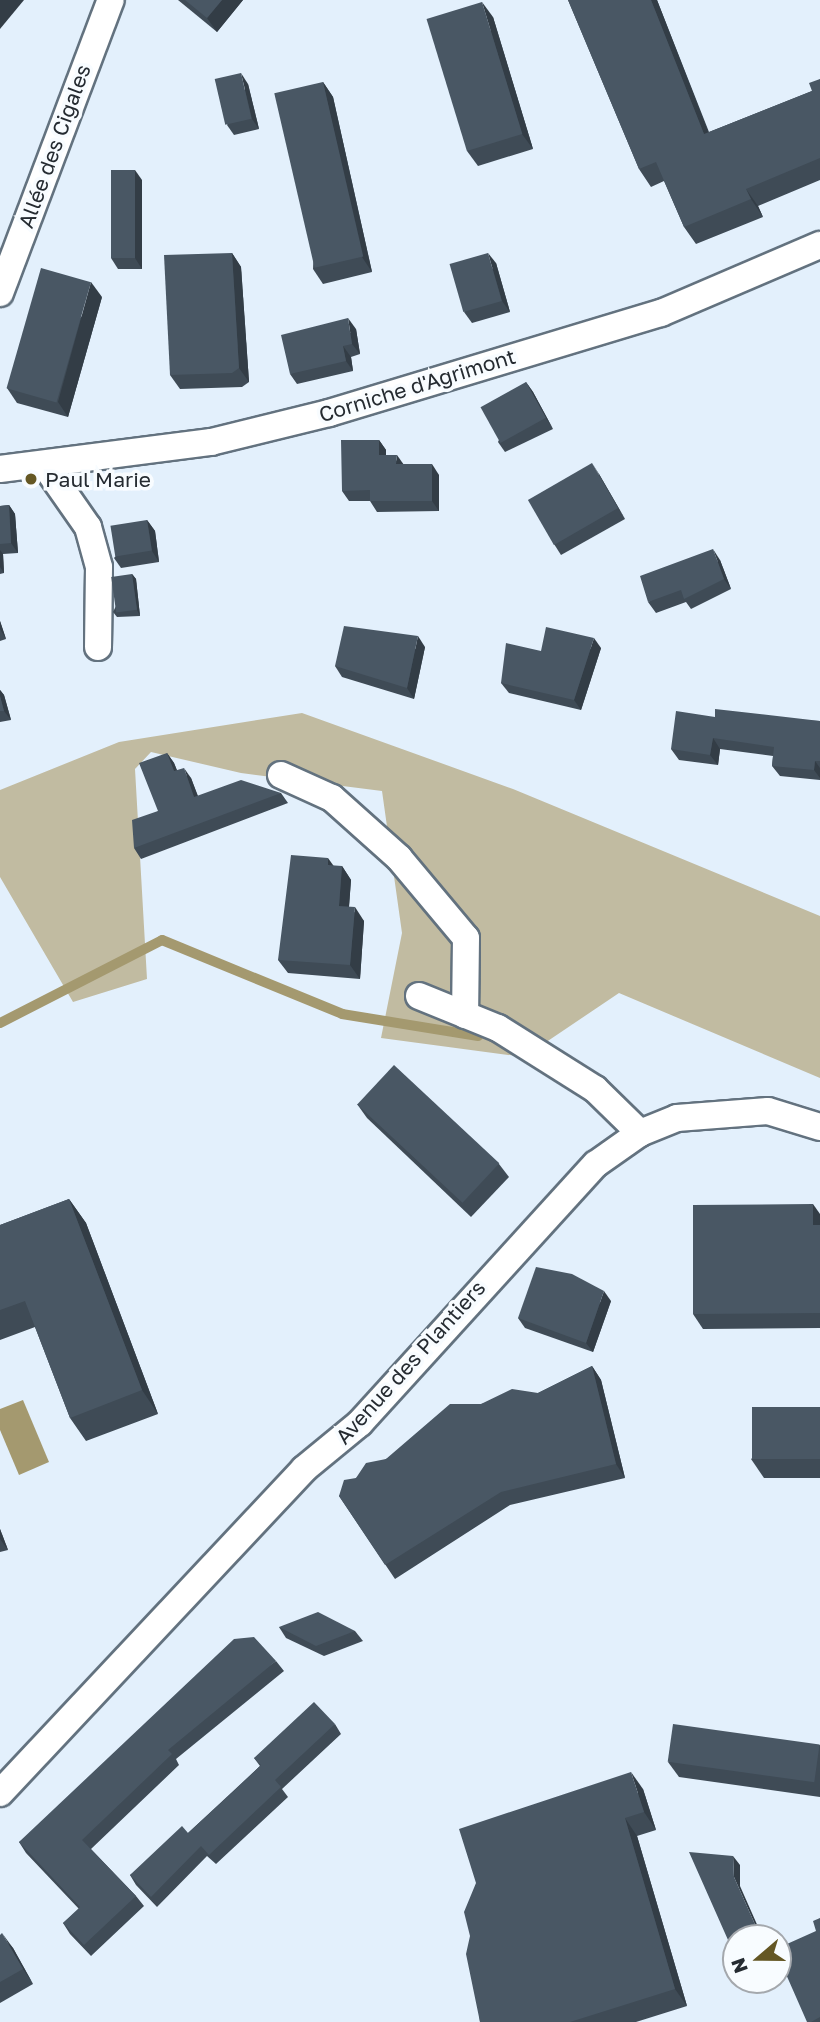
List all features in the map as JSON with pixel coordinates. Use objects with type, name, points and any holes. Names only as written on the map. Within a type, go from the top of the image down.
[{"type":"street","name":"Allée des Cigales","points":[[0,293],[111,0]]},
{"type":"street","name":"Corniche d'Agrimont","points":[[0,469],[211,442],[329,413],[661,313],[820,245]]},
{"type":"street","points":[[44,464],[88,527],[99,567],[98,647]]},
{"type":"street","points":[[281,775],[331,798],[370,832],[466,938],[465,1015]]},
{"type":"street","points":[[419,996],[465,1015],[594,1089],[640,1133]]},
{"type":"street","name":"Avenue des Plantiers","points":[[0,1793],[304,1469],[360,1423],[547,1211],[596,1164],[640,1133],[677,1118],[768,1111],[820,1127]]},
{"type":"shaded area","points":[[302,713],[513,789],[820,916],[820,1078],[619,993],[524,1057],[381,1038],[402,933],[382,791],[241,773],[151,752],[135,769],[147,979],[73,1002],[0,877],[0,790],[119,742]]},
{"type":"shaded area","points":[[23,1400],[49,1462],[19,1475],[0,1430],[0,1409]]},
{"type":"building","points":[[185,0],[222,0],[207,18]]},
{"type":"building","points":[[568,0],[651,0],[704,134],[812,91],[809,83],[820,79],[820,158],[746,189],[751,199],[684,227],[656,162],[639,169]]},
{"type":"building","points":[[482,2],[522,134],[467,151],[427,19]]},
{"type":"building","points":[[241,73],[252,119],[225,125],[215,79]]},
{"type":"building","points":[[323,82],[363,256],[315,268],[274,93]]},
{"type":"building","points":[[111,170],[135,170],[135,258],[111,258]]},
{"type":"building","points":[[232,253],[239,368],[232,373],[170,375],[164,255]]},
{"type":"building","points":[[488,253],[502,301],[463,312],[450,264]]},
{"type":"building","points":[[41,268],[91,282],[57,402],[7,388]]},
{"type":"building","points":[[348,318],[352,344],[343,346],[346,361],[290,374],[281,335]]},
{"type":"building","points":[[526,382],[546,418],[500,443],[481,407]]},
{"type":"building","points":[[341,440],[379,440],[379,455],[397,455],[396,464],[432,464],[432,501],[370,501],[370,490],[342,491]]},
{"type":"building","points":[[592,463],[618,508],[554,545],[528,500]]},
{"type":"building","points":[[9,505],[11,543],[0,544],[0,506]]},
{"type":"building","points":[[147,520],[152,551],[115,556],[110,526]]},
{"type":"building","points":[[713,549],[724,579],[684,599],[681,590],[648,602],[640,576]]},
{"type":"building","points":[[132,574],[137,610],[116,613],[111,577]]},
{"type":"building","points":[[344,626],[418,636],[407,688],[335,666]]},
{"type":"building","points":[[546,627],[594,638],[574,700],[501,683],[506,643],[541,651]]},
{"type":"building","points":[[715,709],[820,721],[820,761],[815,761],[814,770],[772,766],[774,747],[713,738],[710,755],[671,749],[676,711],[715,717]]},
{"type":"building","points":[[167,753],[174,771],[184,768],[194,797],[241,780],[281,793],[134,848],[132,820],[158,811],[139,763]]},
{"type":"building","points":[[291,855],[328,858],[328,865],[342,866],[339,906],[355,907],[350,965],[278,960]]},
{"type":"building","points":[[394,1065],[499,1163],[462,1203],[357,1104]]},
{"type":"building","points":[[69,1199],[142,1390],[70,1418],[25,1301],[0,1310],[0,1225]]},
{"type":"building","points":[[813,1204],[813,1225],[820,1225],[820,1313],[693,1314],[693,1205]]},
{"type":"building","points":[[536,1267],[572,1274],[604,1291],[586,1343],[518,1318]]},
{"type":"building","points":[[592,1366],[616,1464],[501,1492],[385,1565],[339,1496],[344,1480],[356,1478],[366,1463],[386,1459],[450,1404],[481,1404],[512,1389],[538,1393]]},
{"type":"building","points":[[752,1407],[820,1407],[820,1459],[752,1459]]},
{"type":"building","points":[[318,1612],[355,1631],[316,1646],[279,1627]]},
{"type":"building","points":[[254,1637],[276,1661],[168,1750],[172,1754],[82,1840],[136,1896],[84,1945],[63,1923],[80,1907],[19,1842],[234,1639]]},
{"type":"building","points":[[314,1702],[335,1724],[275,1780],[281,1787],[209,1855],[201,1846],[151,1897],[130,1875],[182,1826],[188,1833],[234,1791],[261,1765],[254,1758]]},
{"type":"building","points":[[673,1724],[820,1745],[814,1782],[668,1762]]},
{"type":"building","points":[[631,1772],[644,1812],[625,1818],[675,1989],[570,2022],[480,2022],[466,1954],[470,1936],[464,1912],[476,1883],[459,1829]]},
{"type":"building","points":[[689,1852],[733,1856],[734,1877],[755,1924],[722,1924],[722,1926]]},
{"type":"building","points":[[820,1918],[820,2017],[807,2022],[792,1988],[792,1942],[816,1931],[813,1921]]},
{"type":"building","points":[[2,1933],[23,1969],[0,1982],[0,1935]]},
{"type":"waterway","points":[[0,1023],[162,940],[342,1014],[478,1036]]},
{"type":"place","name":"Paul Marie","points":[[31,479]]}]
